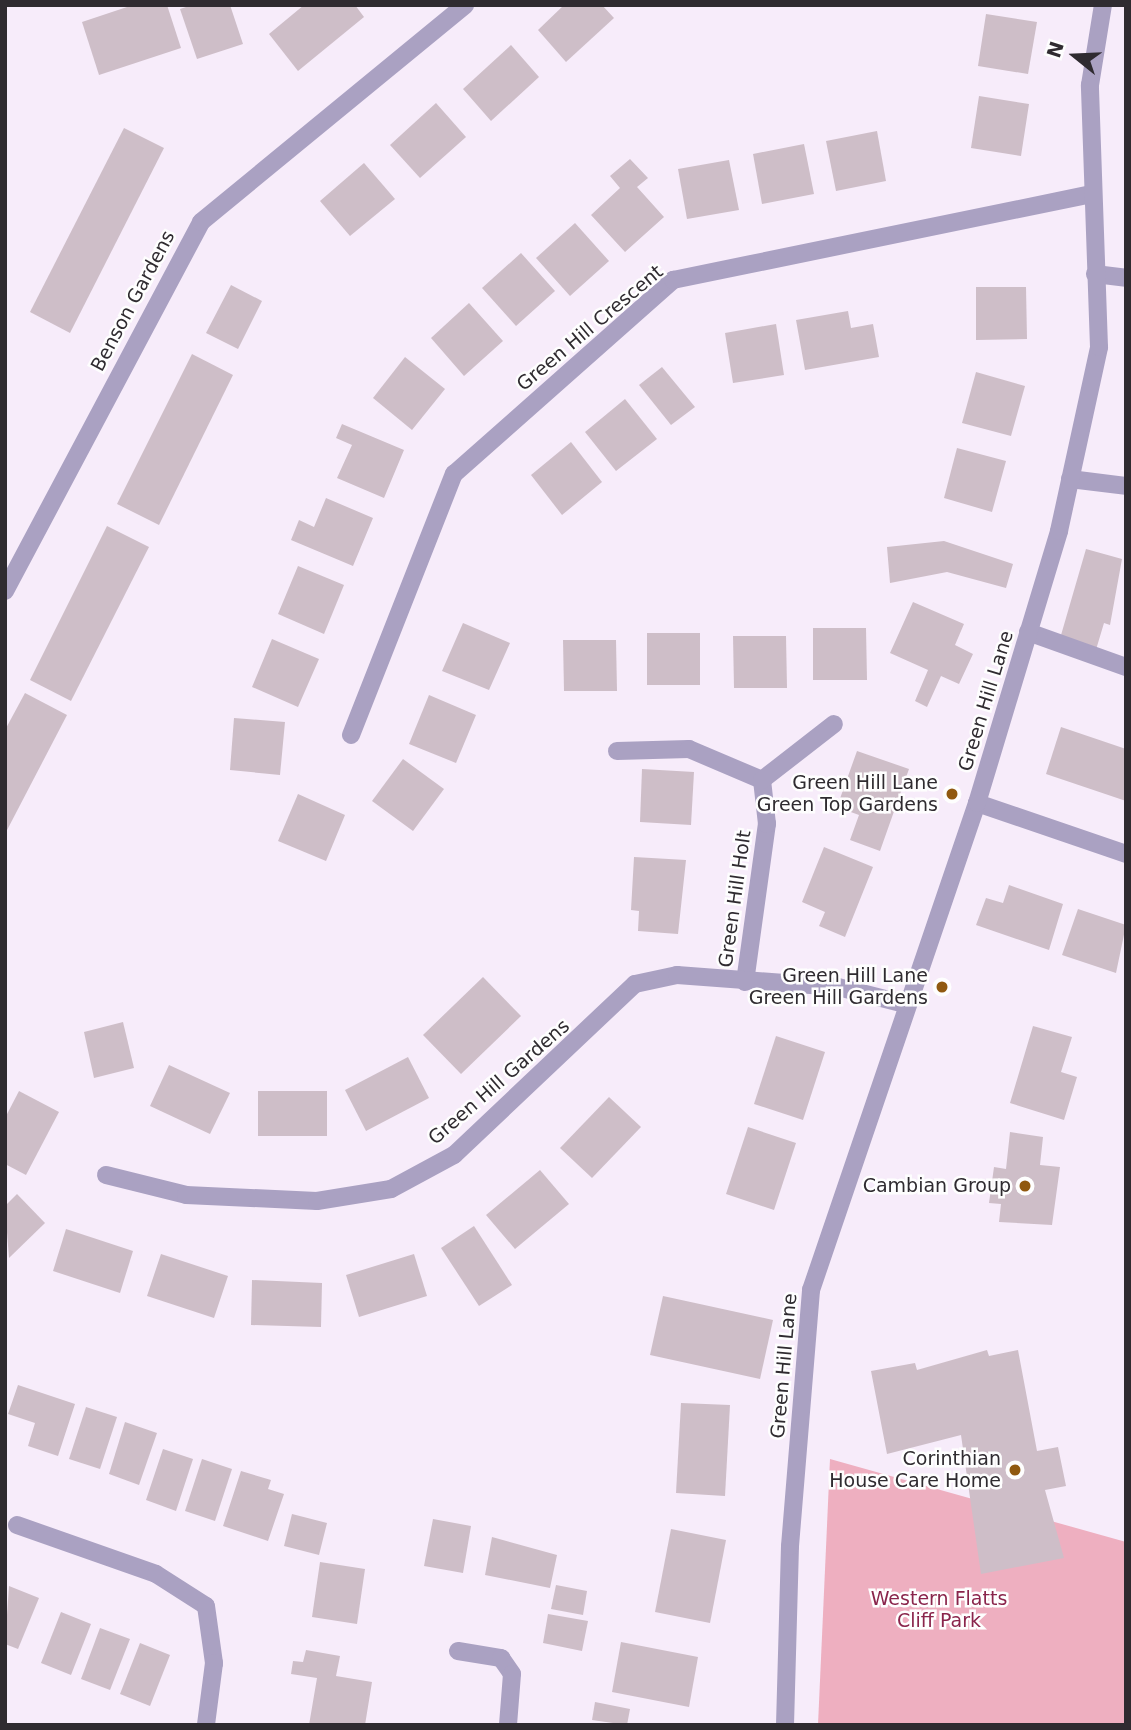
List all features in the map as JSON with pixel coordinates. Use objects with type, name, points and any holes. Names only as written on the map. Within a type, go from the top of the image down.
[{"type":"street","name":"Benson Gardens","points":[[5,592],[201,222],[465,5]]},
{"type":"street","name":"Green Hill Lane","points":[[785,1725],[790,1545],[811,1290],[905,1004],[977,803],[1070,479],[1099,346],[1090,85],[1103,5]]},
{"type":"street","name":"Green Hill Crescent","points":[[351,735],[454,474],[673,280],[1092,194]]},
{"type":"street","points":[[1095,274],[1126,278]]},
{"type":"street","points":[[1070,479],[1126,486]]},
{"type":"street","points":[[1028,632],[1126,667]]},
{"type":"street","points":[[617,751],[689,749],[762,780],[834,724]]},
{"type":"street","name":"Green Hill Holt","points":[[745,982],[767,824],[762,780]]},
{"type":"street","points":[[977,803],[1126,854]]},
{"type":"street","name":"Green Hill Gardens","points":[[106,1175],[186,1195],[317,1200],[391,1189],[454,1156],[635,984],[677,975],[745,982],[838,986],[905,1004]]},
{"type":"street","points":[[17,1525],[156,1574],[206,1606],[214,1663],[205,1725]]},
{"type":"street","points":[[458,1651],[501,1658],[513,1674],[508,1725]]},
{"type":"green space","name":"Western Flatts Cliff Park","points":[[830,1459],[1126,1542],[1126,1725],[818,1725]]},
{"type":"building","points":[[133,5],[167,5],[181,48],[99,75],[82,22]]},
{"type":"building","points":[[192,5],[230,5],[243,44],[197,59],[180,9]]},
{"type":"building","points":[[304,5],[355,5],[364,17],[298,71],[269,34]]},
{"type":"building","points":[[564,5],[602,5],[614,18],[566,62],[538,30]]},
{"type":"building","points":[[986,14],[1037,22],[1028,74],[978,66]]},
{"type":"building","points":[[511,45],[539,77],[491,121],[463,89]]},
{"type":"building","points":[[979,96],[1029,104],[1021,156],[971,148]]},
{"type":"building","points":[[436,103],[466,137],[420,178],[390,145]]},
{"type":"building","points":[[124,128],[164,148],[70,333],[30,312]]},
{"type":"building","points":[[877,131],[886,181],[836,191],[826,141]]},
{"type":"building","points":[[804,144],[814,194],[762,204],[753,154]]},
{"type":"building","points":[[630,159],[648,178],[637,187],[664,217],[625,252],[591,215],[620,188],[610,176]]},
{"type":"building","points":[[729,160],[739,210],[687,219],[678,169]]},
{"type":"building","points":[[364,163],[395,199],[350,236],[320,201]]},
{"type":"building","points":[[575,223],[609,261],[570,296],[536,258]]},
{"type":"building","points":[[521,253],[555,291],[516,326],[482,288]]},
{"type":"building","points":[[231,285],[262,301],[238,349],[206,333]]},
{"type":"building","points":[[976,287],[1026,287],[1027,339],[976,340]]},
{"type":"building","points":[[469,303],[503,341],[464,376],[431,338]]},
{"type":"building","points":[[848,311],[851,328],[873,324],[879,357],[805,370],[796,320]]},
{"type":"building","points":[[776,324],[784,375],[733,383],[725,333]]},
{"type":"building","points":[[192,354],[233,375],[159,525],[117,504]]},
{"type":"building","points":[[405,357],[445,389],[412,430],[373,398]]},
{"type":"building","points":[[662,367],[695,407],[671,425],[639,385]]},
{"type":"building","points":[[976,372],[1025,386],[1011,436],[962,423]]},
{"type":"building","points":[[625,399],[657,439],[616,471],[585,432]]},
{"type":"building","points":[[342,424],[404,450],[384,498],[337,478],[352,445],[336,438]]},
{"type":"building","points":[[571,442],[602,482],[562,515],[531,475]]},
{"type":"building","points":[[957,448],[1006,461],[992,512],[944,498]]},
{"type":"building","points":[[326,498],[373,518],[353,566],[291,540],[299,520],[314,527]]},
{"type":"building","points":[[107,526],[149,547],[71,701],[30,680]]},
{"type":"building","points":[[944,541],[1013,564],[1006,588],[947,572],[890,583],[887,547]]},
{"type":"building","points":[[1086,549],[1122,559],[1110,625],[1104,623],[1095,653],[1059,642]]},
{"type":"building","points":[[298,566],[344,585],[324,634],[278,614]]},
{"type":"building","points":[[913,602],[964,624],[955,645],[973,654],[959,684],[941,676],[927,707],[915,701],[928,670],[890,653]]},
{"type":"building","points":[[463,623],[510,643],[489,690],[442,671]]},
{"type":"building","points":[[813,628],[866,628],[867,680],[813,680]]},
{"type":"building","points":[[647,633],[700,633],[700,685],[647,685]]},
{"type":"building","points":[[733,636],[786,636],[787,688],[734,688]]},
{"type":"building","points":[[272,639],[319,659],[298,707],[252,687]]},
{"type":"building","points":[[563,640],[616,640],[617,691],[564,691]]},
{"type":"building","points":[[25,693],[67,715],[5,834],[5,730]]},
{"type":"building","points":[[429,695],[476,715],[456,763],[409,744]]},
{"type":"building","points":[[234,718],[285,722],[280,775],[230,770]]},
{"type":"building","points":[[1061,727],[1126,749],[1126,801],[1046,774]]},
{"type":"building","points":[[857,751],[909,769],[880,851],[850,840],[859,815],[837,807]]},
{"type":"building","points":[[403,759],[444,789],[413,831],[372,801]]},
{"type":"building","points":[[642,769],[694,772],[691,825],[640,822]]},
{"type":"building","points":[[298,794],[345,815],[326,861],[278,841]]},
{"type":"building","points":[[824,847],[873,867],[845,937],[819,926],[825,912],[802,902]]},
{"type":"building","points":[[634,857],[686,860],[678,934],[638,931],[639,911],[631,910]]},
{"type":"building","points":[[1009,885],[1063,904],[1049,950],[976,925],[986,898],[1003,903]]},
{"type":"building","points":[[1078,909],[1126,925],[1116,973],[1062,955]]},
{"type":"building","points":[[483,977],[521,1016],[461,1074],[423,1035]]},
{"type":"building","points":[[123,1022],[134,1068],[94,1078],[84,1032]]},
{"type":"building","points":[[1033,1026],[1072,1037],[1061,1072],[1077,1077],[1064,1120],[1010,1103]]},
{"type":"building","points":[[776,1036],[825,1052],[803,1120],[754,1104]]},
{"type":"building","points":[[408,1057],[429,1098],[366,1131],[345,1090]]},
{"type":"building","points":[[169,1065],[230,1093],[210,1134],[150,1106]]},
{"type":"building","points":[[19,1091],[59,1112],[26,1175],[5,1164],[5,1118]]},
{"type":"building","points":[[258,1091],[327,1091],[327,1136],[258,1136]]},
{"type":"building","points":[[609,1097],[641,1127],[592,1178],[560,1148]]},
{"type":"building","points":[[748,1127],[796,1143],[774,1210],[726,1194]]},
{"type":"building","name":"Cambian Group","points":[[1010,1132],[1043,1137],[1040,1165],[1060,1167],[1052,1225],[999,1222],[1001,1204],[989,1203],[994,1167],[1006,1169]]},
{"type":"building","points":[[540,1170],[569,1204],[515,1249],[486,1215]]},
{"type":"building","points":[[17,1194],[45,1223],[9,1258],[5,1206]]},
{"type":"building","points":[[474,1226],[512,1285],[479,1306],[441,1248]]},
{"type":"building","points":[[66,1229],[133,1251],[120,1293],[53,1271]]},
{"type":"building","points":[[161,1254],[228,1276],[214,1318],[147,1296]]},
{"type":"building","points":[[414,1254],[427,1296],[359,1317],[346,1275]]},
{"type":"building","points":[[252,1280],[322,1283],[321,1327],[251,1325]]},
{"type":"building","points":[[663,1296],[773,1320],[760,1379],[650,1355]]},
{"type":"building","name":"Corinthian House Care Home","points":[[987,1350],[989,1356],[1018,1350],[1037,1451],[1058,1447],[1066,1486],[1045,1490],[1064,1558],[981,1574],[961,1435],[887,1454],[871,1371],[915,1363],[917,1370]]},
{"type":"building","points":[[18,1385],[75,1404],[58,1456],[28,1446],[35,1423],[8,1414]]},
{"type":"building","points":[[681,1403],[730,1405],[725,1496],[676,1493]]},
{"type":"building","points":[[86,1407],[117,1417],[100,1469],[69,1459]]},
{"type":"building","points":[[125,1422],[157,1433],[139,1485],[109,1474]]},
{"type":"building","points":[[163,1449],[193,1459],[176,1511],[146,1500]]},
{"type":"building","points":[[202,1459],[232,1469],[215,1521],[185,1511]]},
{"type":"building","points":[[241,1471],[271,1480],[268,1489],[284,1494],[268,1541],[223,1526]]},
{"type":"building","points":[[292,1514],[327,1523],[319,1555],[284,1546]]},
{"type":"building","points":[[433,1519],[471,1526],[463,1573],[424,1566]]},
{"type":"building","points":[[671,1529],[726,1540],[710,1623],[655,1612]]},
{"type":"building","points":[[492,1537],[557,1555],[550,1588],[485,1575]]},
{"type":"building","points":[[320,1562],[365,1569],[357,1624],[312,1617]]},
{"type":"building","points":[[556,1585],[587,1591],[583,1615],[551,1609]]},
{"type":"building","points":[[9,1586],[39,1598],[18,1649],[5,1644]]},
{"type":"building","points":[[61,1612],[91,1624],[71,1675],[41,1663]]},
{"type":"building","points":[[548,1614],[588,1621],[582,1651],[543,1643]]},
{"type":"building","points":[[100,1628],[130,1639],[110,1690],[81,1679]]},
{"type":"building","points":[[621,1642],[698,1657],[689,1707],[612,1692]]},
{"type":"building","points":[[140,1643],[170,1655],[150,1706],[120,1694]]},
{"type":"building","points":[[306,1650],[340,1656],[336,1676],[372,1682],[365,1725],[309,1725],[317,1678],[291,1674],[293,1661],[303,1662]]},
{"type":"building","points":[[595,1702],[630,1709],[627,1725],[592,1720]]},
{"type":"place","name":"Green Hill Lane Green Top Gardens","points":[[952,794]]},
{"type":"place","name":"Green Hill Lane Green Hill Gardens","points":[[942,987]]},
{"type":"place","name":"Cambian Group","points":[[1025,1186]]},
{"type":"place","name":"Corinthian House Care Home","points":[[1015,1470]]}]
